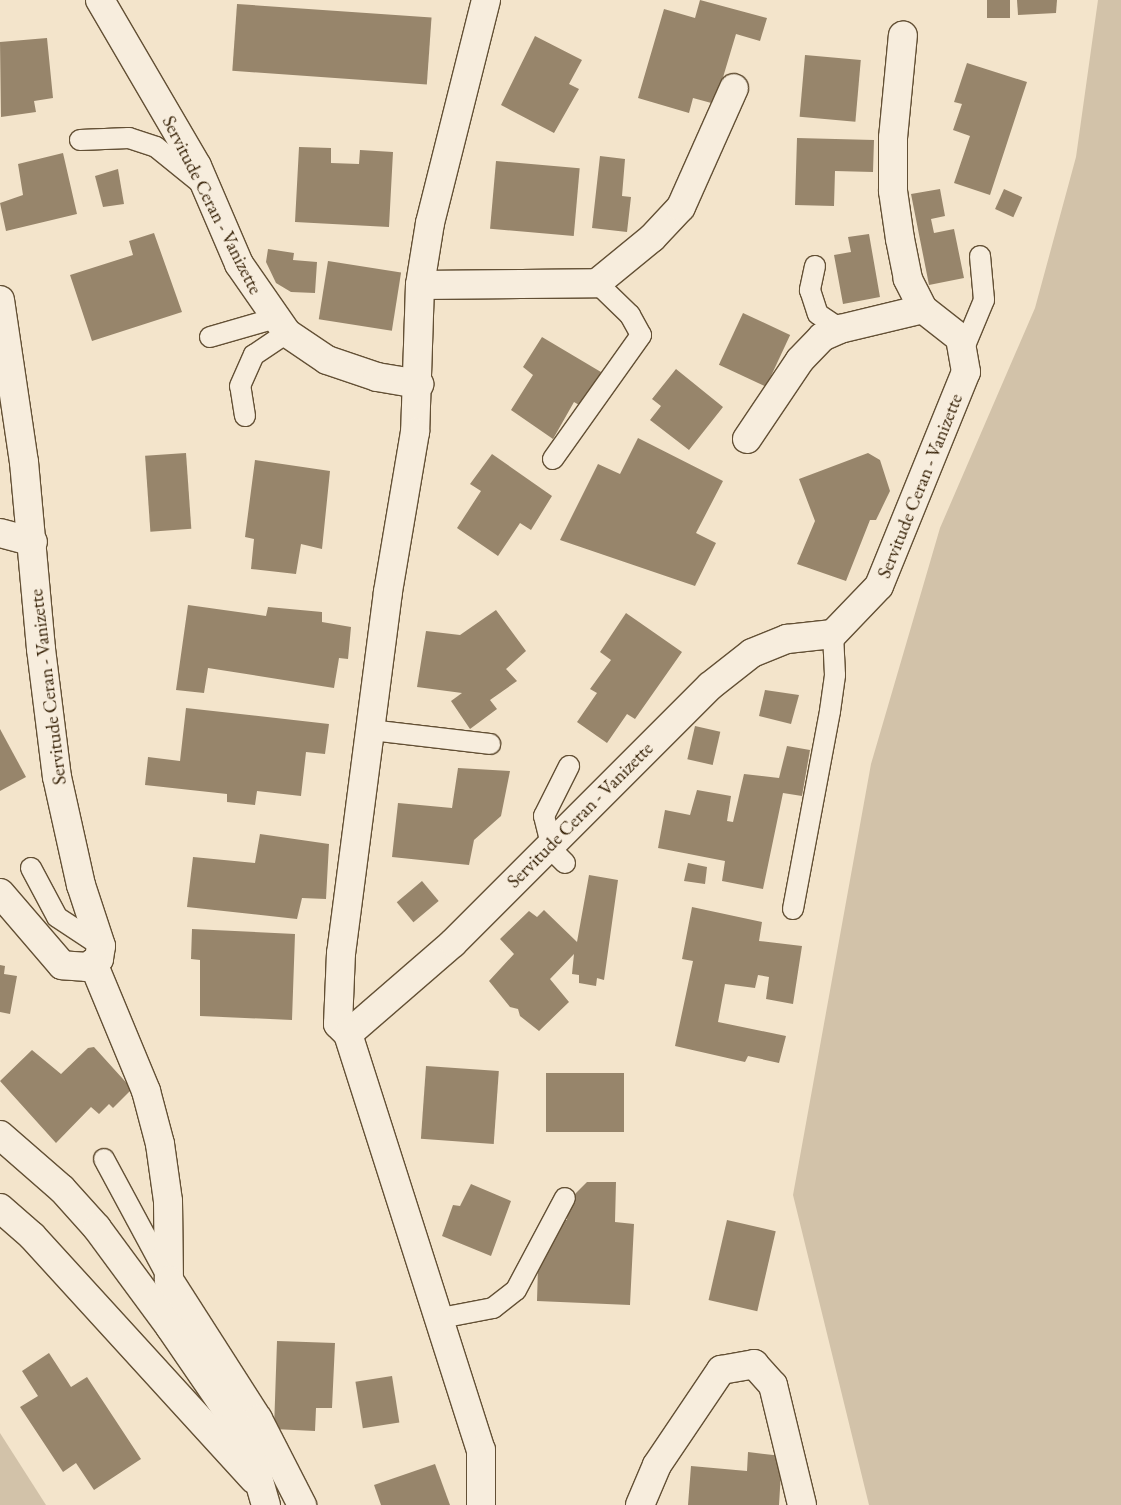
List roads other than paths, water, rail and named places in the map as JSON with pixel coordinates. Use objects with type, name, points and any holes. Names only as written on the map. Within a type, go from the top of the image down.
[{"type":"street","name":"Servitude Ceran - Vanizette","points":[[100,0],[206,188],[239,264],[281,325],[327,360],[377,377],[419,384]]},
{"type":"street","points":[[481,1505],[481,1450],[441,1318],[400,1205],[348,1034],[338,1024],[341,953],[419,384],[420,285],[430,223],[486,0]]},
{"type":"street","points":[[903,34],[893,129],[893,191],[908,279],[922,309],[960,338],[964,348]]},
{"type":"street","points":[[420,285],[597,283],[652,238],[680,206],[734,88]]},
{"type":"street","name":"Servitude Ceran - Vanizette","points":[[0,300],[15,388],[33,542],[41,649],[57,777],[97,954],[146,1091],[160,1144],[168,1201],[169,1280]]},
{"type":"street","points":[[747,439],[800,360],[822,337],[840,329],[922,309]]},
{"type":"street","name":"Servitude Ceran - Vanizette","points":[[348,1034],[555,851],[710,686],[752,653],[787,639],[833,634],[879,586],[966,372],[964,348]]},
{"type":"street","points":[[1,532],[33,542]]},
{"type":"street","points":[[7,902],[62,965],[88,967],[97,954]]},
{"type":"street","points":[[0,1135],[62,1189],[97,1228],[235,1422],[302,1505]]},
{"type":"street","points":[[0,1208],[32,1236],[263,1495]]},
{"type":"street","points":[[169,1280],[258,1419],[263,1456],[263,1495]]},
{"type":"street","points":[[640,1505],[657,1465],[720,1370],[754,1364],[773,1385],[802,1505]]},
{"type":"lane","points":[[80,140],[130,138],[156,147],[206,188]]},
{"type":"lane","points":[[964,348],[984,300],[980,256]]},
{"type":"lane","points":[[815,266],[810,290],[818,314],[840,329]]},
{"type":"lane","points":[[553,459],[641,335],[630,315],[597,283]]},
{"type":"lane","points":[[210,337],[281,325]]},
{"type":"lane","points":[[246,416],[240,386],[254,355],[281,325]]},
{"type":"lane","points":[[793,909],[835,675],[833,634]]},
{"type":"lane","points":[[371,730],[490,744]]},
{"type":"lane","points":[[555,851],[544,816],[569,766]]},
{"type":"lane","points":[[31,868],[57,917],[97,954]]},
{"type":"lane","points":[[104,1159],[169,1280]]},
{"type":"lane","points":[[441,1318],[493,1308],[516,1290],[565,1198]]}]
